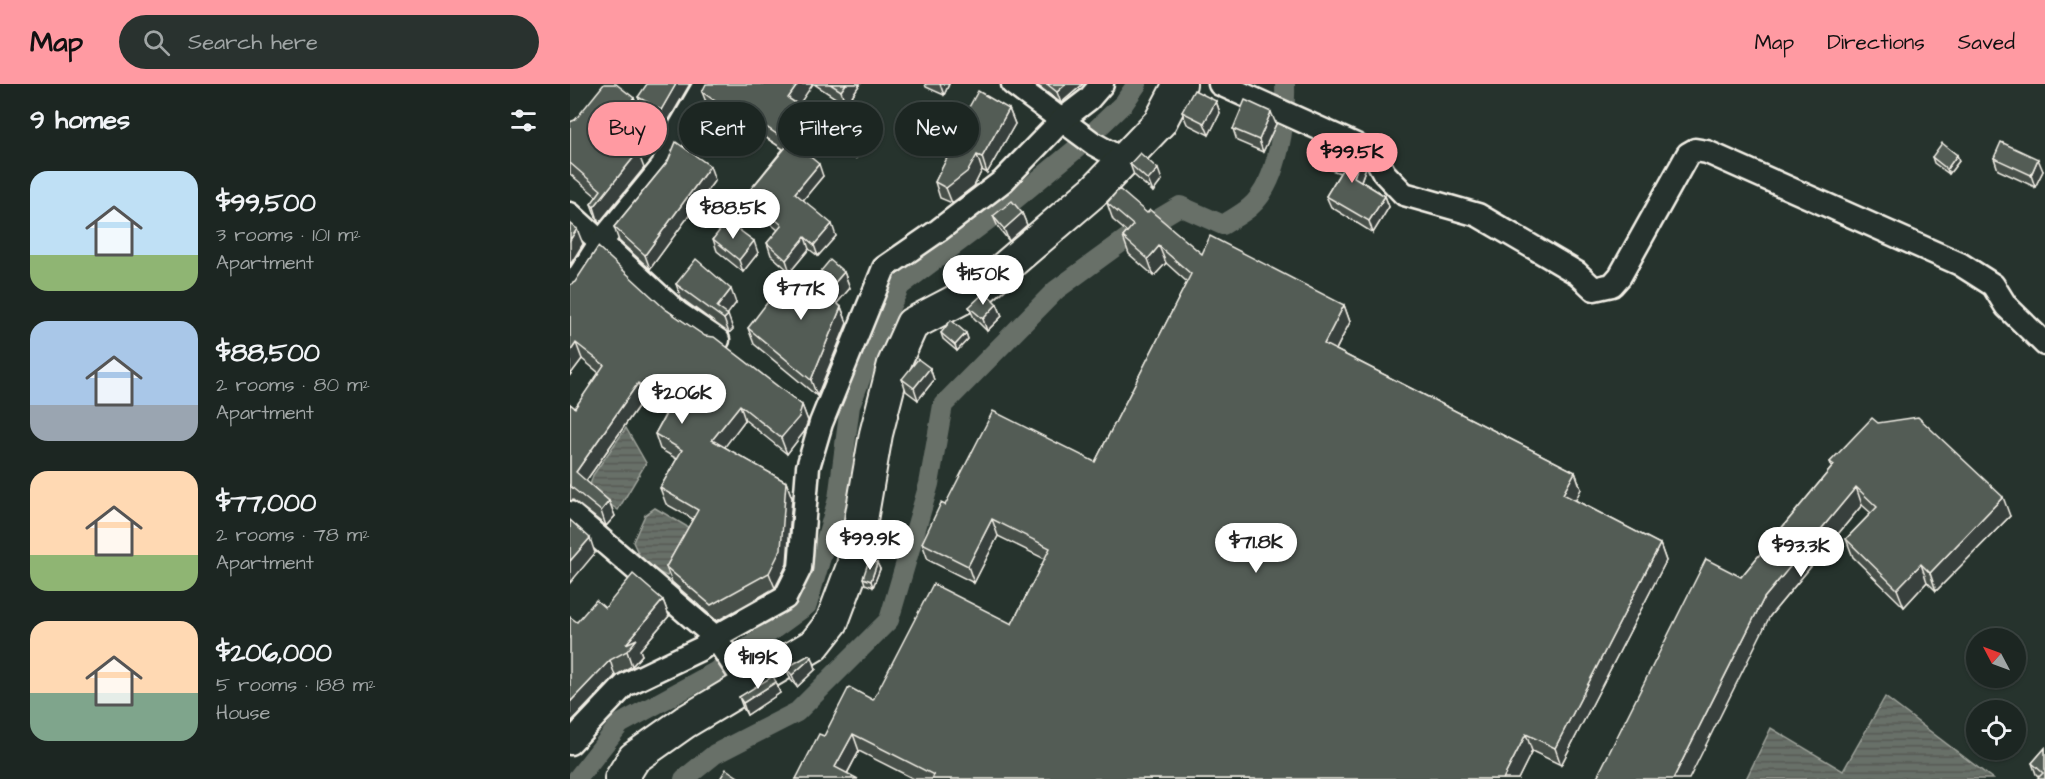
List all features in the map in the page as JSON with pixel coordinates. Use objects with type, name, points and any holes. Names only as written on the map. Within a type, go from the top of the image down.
[{"type":"street","points":[[1013,84],[1094,144],[1123,160]]},
{"type":"street","points":[[570,743],[625,685],[718,640],[785,598],[800,568],[812,456],[821,423],[884,268],[1003,181],[1066,122],[1102,84]]},
{"type":"street","points":[[621,779],[634,758],[685,722],[814,645],[832,622],[853,566],[876,434],[894,364],[912,324],[981,288],[1094,191],[1160,122],[1180,84]]},
{"type":"street","points":[[1220,84],[1302,123],[1354,144],[1376,158],[1384,173],[1404,194],[1478,215],[1577,273],[1594,288],[1600,289],[1612,285],[1620,276],[1688,154],[1695,150],[1707,152],[1960,264],[1993,285],[2006,306],[2045,344]]},
{"type":"street","points":[[570,290],[600,243],[663,166],[673,139],[704,87]]},
{"type":"street","points":[[570,214],[678,313],[718,340]]},
{"type":"street","points":[[570,513],[718,640],[747,685]]},
{"type":"shaded area","points":[[626,428],[646,463],[618,510],[594,493],[590,485],[593,475]]},
{"type":"shaded area","points":[[655,508],[693,530],[667,576],[644,566],[633,542],[645,515]]},
{"type":"shaded area","points":[[1885,697],[1993,779],[1746,779],[1771,728],[1843,771]]},
{"type":"building","points":[[604,84],[616,84],[634,98],[631,102],[590,102]]},
{"type":"building","points":[[647,84],[676,84],[666,102],[647,102],[638,97]]},
{"type":"building","points":[[706,84],[798,84],[788,98],[794,102],[778,102],[778,135],[766,127],[766,102],[717,102],[702,92]]},
{"type":"building","points":[[830,84],[846,84],[841,91]]},
{"type":"building","points":[[1047,84],[1066,84],[1057,92]]},
{"type":"building","points":[[1194,90],[1216,101],[1204,123],[1182,112]]},
{"type":"building","points":[[978,91],[1009,109],[982,157],[979,156],[979,102],[972,102]]},
{"type":"building","points":[[1245,100],[1271,112],[1259,140],[1233,129]]},
{"type":"building","points":[[588,104],[588,156],[635,156],[594,207],[591,204],[601,190],[570,163],[570,122],[575,120]]},
{"type":"building","points":[[1331,139],[1361,156],[1354,177],[1385,196],[1369,221],[1326,196],[1345,165],[1324,157]]},
{"type":"building","points":[[676,142],[679,144],[679,156],[696,156],[710,166],[645,255],[614,227],[668,161]]},
{"type":"building","points":[[2001,142],[2038,159],[2031,175],[1994,158]]},
{"type":"building","points":[[1942,143],[1957,155],[1947,169],[1932,157]]},
{"type":"building","points":[[1140,153],[1158,169],[1148,180],[1130,164]]},
{"type":"building","points":[[778,156],[809,156],[819,164],[795,193],[832,224],[814,245],[805,237],[786,260],[767,243],[782,225],[746,195]]},
{"type":"building","points":[[948,156],[976,156],[968,171],[946,188],[935,182]]},
{"type":"building","points":[[1119,189],[1147,213],[1150,210],[1202,254],[1210,236],[1344,305],[1324,344],[1575,472],[1563,494],[1660,544],[1555,748],[1526,734],[1503,779],[932,779],[934,775],[853,734],[835,767],[858,779],[796,779],[819,734],[824,736],[849,687],[873,700],[933,584],[1012,624],[1050,548],[992,519],[968,566],[922,543],[941,503],[945,505],[993,411],[1095,462],[1191,274],[1159,246],[1148,259],[1123,237],[1133,225],[1107,203]]},
{"type":"building","points":[[1012,201],[1022,213],[1004,229],[993,216]]},
{"type":"building","points":[[727,221],[754,241],[739,260],[713,239]]},
{"type":"building","points":[[570,223],[577,229],[570,240]]},
{"type":"building","points":[[598,247],[665,309],[705,336],[714,337],[802,405],[799,417],[781,438],[740,405],[712,440],[786,482],[781,549],[769,573],[711,605],[666,567],[698,510],[660,488],[682,450],[655,434],[670,407],[638,383],[576,472],[609,501],[601,511],[570,486],[570,404],[575,408],[604,365],[576,343],[570,352],[570,285],[575,282]]},
{"type":"building","points":[[696,259],[731,289],[717,307],[728,315],[724,319],[676,284]]},
{"type":"building","points":[[830,260],[844,272],[826,293],[841,307],[811,380],[748,328],[783,282],[800,296]]},
{"type":"building","points":[[985,292],[997,304],[983,319],[969,307]]},
{"type":"building","points":[[951,320],[966,333],[955,345],[941,333]]},
{"type":"building","points":[[918,359],[930,368],[914,388],[902,379]]},
{"type":"building","points":[[1918,417],[2003,497],[1930,573],[1921,564],[1897,589],[1846,539],[1877,507],[1856,487],[1764,598],[1673,779],[1596,779],[1706,559],[1741,577],[1834,465],[1830,462],[1872,418],[1878,423]]},
{"type":"building","points":[[570,520],[590,538],[570,561]]},
{"type":"building","points":[[869,560],[877,563],[871,581],[863,578]]},
{"type":"building","points":[[633,574],[663,600],[626,644],[637,639],[627,651],[610,660],[570,702],[570,617],[577,622],[596,600],[605,608]]},
{"type":"building","points":[[809,655],[812,657],[792,675],[786,668]]},
{"type":"building","points":[[773,676],[776,682],[743,703],[739,697]]},
{"type":"building","points":[[2045,748],[2045,779],[2037,779],[2043,773],[2032,763]]},
{"type":"building","points":[[726,769],[741,779],[720,779]]},
{"type":"waterway","points":[[577,779],[620,724],[715,672],[807,605],[838,499],[850,406],[880,327],[900,286],[1013,201],[1076,149],[1124,103],[1137,84]]},
{"type":"waterway","points":[[684,779],[715,754],[797,712],[889,620],[929,484],[943,405],[1056,290],[1130,236],[1180,206],[1223,225],[1247,210],[1260,196],[1268,182],[1279,150],[1284,115],[1285,84]]}]
